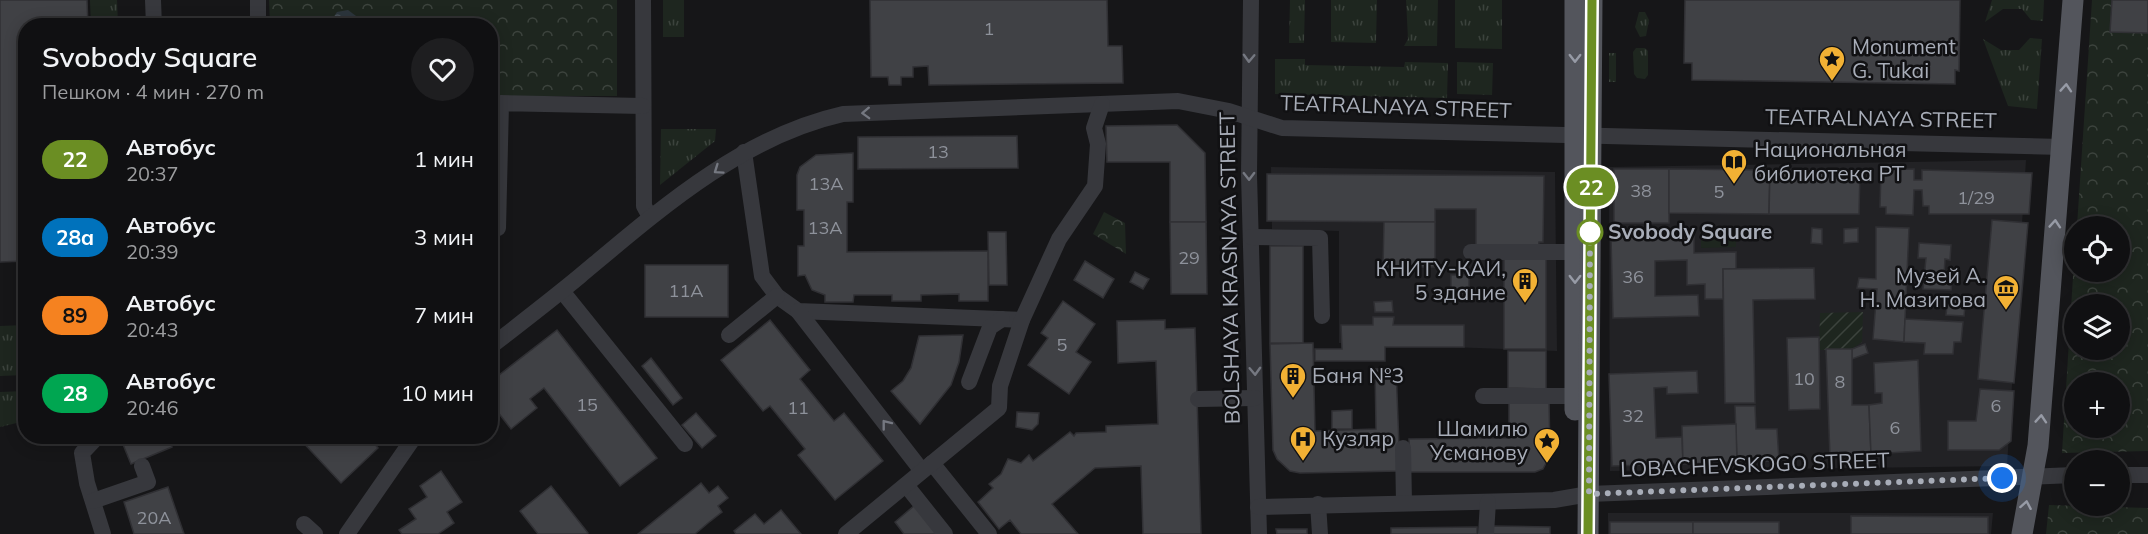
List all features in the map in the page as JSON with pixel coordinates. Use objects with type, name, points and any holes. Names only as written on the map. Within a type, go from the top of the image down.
[{"type":"main road","points":[[1575,0],[1583,136],[1582,495],[1575,534]]},
{"type":"main road","points":[[1588,534],[1582,495],[1575,396],[1575,252],[1592,0]]},
{"type":"main road","points":[[2022,534],[2038,446],[2073,0]]},
{"type":"street","points":[[153,0],[154,18]]},
{"type":"street","points":[[258,0],[258,18]]},
{"type":"street","points":[[643,0],[644,206],[651,217]]},
{"type":"street","name":"BOLSHAYA KRASNAYA STREET","points":[[1251,0],[1248,117],[1259,534]]},
{"type":"street","name":"TEATRALNAYA STREET","points":[[498,341],[651,217],[744,152],[824,118],[843,114],[1178,101],[1248,117],[1282,128],[2062,147]]},
{"type":"street","points":[[498,228],[501,103],[644,106]]},
{"type":"street","points":[[846,534],[999,408],[1008,387],[1022,320],[1059,238],[1095,186],[1098,144],[1094,128],[1102,104]]},
{"type":"street","points":[[744,152],[762,276],[777,296],[798,312],[927,467],[989,534]]},
{"type":"street","points":[[1251,237],[1320,238],[1322,316]]},
{"type":"street","points":[[1471,252],[1575,252]]},
{"type":"street","points":[[562,291],[685,444]]},
{"type":"street","points":[[729,335],[777,296]]},
{"type":"street","points":[[798,312],[1022,320]]},
{"type":"street","points":[[969,382],[990,327],[1002,319]]},
{"type":"street","points":[[1483,396],[1575,396]]},
{"type":"street","points":[[1198,399],[1255,398]]},
{"type":"street","points":[[90,444],[82,453],[93,501],[104,534]]},
{"type":"street","points":[[347,534],[409,444]]},
{"type":"street","points":[[1403,448],[1404,503]]},
{"type":"street","points":[[93,501],[148,482],[142,466]]},
{"type":"street","name":"LOBACHEVSKOGO STREET","points":[[1258,507],[1488,502],[1582,495],[2064,475]]},
{"type":"street","points":[[2130,475],[2148,475]]},
{"type":"street","points":[[906,484],[945,534]]},
{"type":"street","points":[[1486,534],[1488,502]]},
{"type":"street","points":[[1318,504],[1320,534]]},
{"type":"shaded area","points":[[2026,160],[2007,466],[1610,471],[1609,167]]},
{"type":"shaded area","points":[[1271,167],[1555,172],[1557,351],[1339,343],[1339,231],[1272,229]]},
{"type":"shaded area","points":[[1608,513],[1993,513],[1991,534],[1608,534]]},
{"type":"green space","points":[[90,0],[117,0],[118,18],[91,18]]},
{"type":"green space","points":[[269,0],[617,0],[617,96],[498,96],[498,18],[270,18]]},
{"type":"green space","points":[[663,0],[684,0],[684,37],[663,37]]},
{"type":"green space","points":[[1290,0],[1305,0],[1304,43],[1289,43]]},
{"type":"green space","points":[[1331,0],[1377,0],[1376,43],[1331,42]]},
{"type":"green space","points":[[1406,0],[1438,0],[1437,46],[1404,46],[1408,39]]},
{"type":"green space","points":[[1455,0],[1502,0],[1502,49],[1455,48]]},
{"type":"green space","points":[[1992,0],[2044,0],[2043,21],[2031,20],[2022,9],[2003,9],[1985,22]]},
{"type":"green space","points":[[2092,0],[2148,0],[2148,451],[2064,450],[2062,453],[2064,421],[2064,438],[2130,438],[2130,372],[2067,372],[2068,360],[2130,360],[2130,294],[2072,294],[2073,282],[2130,282],[2130,216],[2078,216]]},
{"type":"green space","points":[[1639,12],[1645,12],[1649,20],[1646,36],[1640,37],[1635,27]]},
{"type":"green space","points":[[2030,38],[2042,39],[2037,109],[2008,106],[1983,39],[2001,50],[2019,50]]},
{"type":"green space","points":[[1636,48],[1645,48],[1648,51],[1648,75],[1645,79],[1637,78],[1634,74],[1633,52]]},
{"type":"green space","points":[[1609,53],[1616,53],[1616,82],[1609,82]]},
{"type":"green space","points":[[1275,59],[1305,59],[1305,65],[1404,67],[1405,62],[1448,63],[1447,98],[1275,94]]},
{"type":"green space","points":[[1457,62],[1493,63],[1492,95],[1457,94]]},
{"type":"green space","points":[[661,129],[716,129],[715,141],[660,185]]},
{"type":"green space","points":[[1104,212],[1125,223],[1126,254],[1093,234]]},
{"type":"green space","points":[[1736,235],[1736,247],[1701,248],[1701,236]]},
{"type":"green space","points":[[1863,312],[1862,342],[1852,349],[1819,350],[1820,313]]},
{"type":"green space","points":[[18,325],[18,375],[0,376],[0,326]]},
{"type":"green space","points":[[18,391],[18,423],[0,427],[0,392]]},
{"type":"green space","points":[[2049,505],[2064,505],[2064,516],[2130,516],[2130,507],[2148,508],[2148,534],[2046,534]]},
{"type":"water","points":[[348,10],[356,18],[333,18],[337,12]]},
{"type":"building","points":[[0,0],[87,0],[88,18],[18,18],[18,261],[0,262]]},
{"type":"building","points":[[870,0],[1107,0],[1108,46],[1122,46],[1123,83],[929,85],[928,66],[913,67],[913,77],[901,77],[901,85],[889,85],[888,77],[871,77]]},
{"type":"building","points":[[1685,0],[1960,0],[1959,71],[1955,70],[1955,84],[1692,80],[1692,63],[1684,63]]},
{"type":"building","points":[[2112,0],[2148,0],[2148,33],[2110,32]]},
{"type":"building","points":[[1177,125],[1205,153],[1206,222],[1170,222],[1170,162],[1107,162],[1106,126]]},
{"type":"building","points":[[1017,136],[1018,168],[858,169],[858,137]]},
{"type":"building","points":[[853,153],[853,202],[847,202],[847,252],[988,251],[988,301],[959,301],[959,294],[921,295],[921,301],[892,301],[892,295],[854,295],[853,302],[825,302],[825,295],[812,290],[805,275],[798,276],[798,246],[804,246],[804,210],[797,210],[797,175],[800,167],[816,155]]},
{"type":"building","points":[[1614,169],[1669,169],[1669,223],[1614,223]]},
{"type":"building","points":[[1669,169],[1770,170],[1769,214],[1669,213]]},
{"type":"building","points":[[1914,169],[1914,180],[1922,180],[1922,170],[2032,173],[2029,214],[1929,214],[1929,206],[1923,206],[1922,190],[1914,190],[1913,215],[1886,214],[1886,207],[1880,207],[1881,170]]},
{"type":"building","points":[[1770,170],[1860,170],[1859,214],[1769,214]]},
{"type":"building","name":"КНИТУ-КАИ, 5 здание","points":[[1267,174],[1544,176],[1543,242],[1539,242],[1538,252],[1546,258],[1546,349],[1504,349],[1504,248],[1476,247],[1476,209],[1435,209],[1435,222],[1267,221]]},
{"type":"building","points":[[1992,220],[2028,223],[2014,383],[1978,379]]},
{"type":"building","points":[[1170,222],[1206,222],[1207,294],[1171,294]]},
{"type":"building","points":[[1384,222],[1435,222],[1435,267],[1383,267]]},
{"type":"building","points":[[1876,227],[1909,228],[1904,342],[1873,339],[1877,289],[1857,288],[1859,278],[1876,279]]},
{"type":"building","points":[[1812,228],[1822,229],[1822,244],[1811,243]]},
{"type":"building","points":[[1858,228],[1858,242],[1844,243],[1844,229]]},
{"type":"building","points":[[988,232],[1006,232],[1007,285],[989,285]]},
{"type":"building","points":[[1694,236],[1694,253],[1736,252],[1736,269],[1723,269],[1723,299],[1705,299],[1705,284],[1687,285],[1687,260],[1655,261],[1655,296],[1698,295],[1699,316],[1613,318],[1611,237]]},
{"type":"building","points":[[1919,243],[1951,245],[1950,260],[1945,259],[1944,276],[1952,276],[1951,290],[1923,289],[1926,258],[1918,258]]},
{"type":"building","points":[[1270,246],[1303,246],[1303,343],[1270,343]]},
{"type":"building","points":[[1085,261],[1114,279],[1103,298],[1074,280]]},
{"type":"building","points":[[645,265],[728,265],[728,317],[645,317]]},
{"type":"building","points":[[1814,268],[1815,299],[1753,300],[1755,403],[1725,403],[1723,269]]},
{"type":"building","points":[[1135,272],[1149,279],[1143,289],[1130,282]]},
{"type":"building","points":[[1451,275],[1469,275],[1469,293],[1451,293]]},
{"type":"building","points":[[1948,295],[1966,296],[1964,316],[1946,315]]},
{"type":"building","points":[[1063,301],[1095,324],[1076,352],[1091,362],[1069,394],[1028,365],[1048,338],[1041,333]]},
{"type":"building","points":[[1392,301],[1393,312],[1375,312],[1374,302]]},
{"type":"building","points":[[1373,317],[1394,317],[1393,325],[1464,325],[1464,347],[1385,347],[1385,361],[1315,361],[1315,349],[1342,349],[1341,325],[1373,325]]},
{"type":"building","points":[[1905,319],[1963,322],[1961,342],[1954,342],[1953,354],[1924,354],[1925,343],[1904,342]]},
{"type":"building","points":[[770,320],[810,370],[800,379],[834,421],[844,413],[883,461],[835,500],[798,455],[805,449],[770,406],[763,411],[721,360]]},
{"type":"building","points":[[1165,320],[1165,329],[1195,328],[1201,534],[1143,534],[1141,466],[1095,468],[1052,504],[1078,534],[1021,534],[1010,520],[999,529],[978,502],[993,488],[989,484],[1001,474],[1008,459],[1021,463],[1029,455],[1033,461],[1070,432],[1074,436],[1076,433],[1106,432],[1106,426],[1158,424],[1156,361],[1118,363],[1117,321]]},
{"type":"building","points":[[557,330],[657,458],[620,486],[544,388],[530,399],[537,408],[511,429],[498,412],[498,376]]},
{"type":"building","points":[[963,335],[959,362],[951,385],[920,424],[891,391],[903,381],[911,368],[919,336]]},
{"type":"building","points":[[1819,337],[1820,409],[1789,410],[1787,338]]},
{"type":"building","name":"Баня №3","points":[[1313,343],[1315,431],[1376,429],[1375,369],[1396,368],[1400,471],[1300,473],[1290,471],[1277,459],[1273,450],[1270,344]]},
{"type":"building","points":[[1865,344],[1868,353],[1852,359],[1852,349]]},
{"type":"building","points":[[1826,349],[1852,349],[1852,405],[1869,405],[1871,454],[1830,457]]},
{"type":"building","points":[[1508,351],[1546,351],[1546,389],[1508,388]]},
{"type":"building","points":[[651,358],[682,398],[673,405],[642,366]]},
{"type":"building","points":[[1918,360],[1921,451],[1871,454],[1869,405],[1882,403],[1882,393],[1875,393],[1874,363]]},
{"type":"building","points":[[1697,371],[1698,393],[1667,394],[1667,387],[1654,388],[1656,438],[1682,437],[1683,464],[1612,466],[1609,374]]},
{"type":"building","points":[[1980,389],[2014,391],[2011,441],[1999,450],[1948,450],[1948,421],[1976,421]]},
{"type":"building","points":[[1509,399],[1549,399],[1550,455],[1543,469],[1535,472],[1410,472],[1409,439],[1509,438]]},
{"type":"building","points":[[1735,406],[1755,406],[1756,429],[1777,429],[1779,461],[1737,462]]},
{"type":"building","points":[[1352,410],[1352,429],[1332,429],[1332,411]]},
{"type":"building","points":[[1017,412],[1039,413],[1038,424],[1032,430],[1016,427]]},
{"type":"building","points":[[696,413],[716,436],[702,448],[682,425]]},
{"type":"building","points":[[1736,424],[1737,462],[1683,464],[1682,426]]},
{"type":"building","points":[[123,444],[171,444],[172,447],[131,464]]},
{"type":"building","points":[[304,444],[375,444],[378,448],[341,483]]},
{"type":"building","points":[[441,471],[462,502],[447,512],[454,523],[438,534],[402,534],[399,530],[416,519],[409,509],[427,497],[420,486]]},
{"type":"building","points":[[701,483],[709,493],[718,486],[728,498],[718,506],[722,512],[695,534],[638,534]]},
{"type":"building","points":[[551,486],[587,534],[538,534],[520,511]]},
{"type":"building","points":[[168,487],[184,534],[134,534],[124,502]]},
{"type":"building","points":[[915,505],[937,534],[904,534],[895,522]]},
{"type":"building","points":[[781,510],[801,534],[736,534],[734,531],[755,514],[764,524]]},
{"type":"building","points":[[1851,516],[1988,517],[1988,534],[1851,534]]},
{"type":"building","points":[[1610,522],[1693,522],[1693,534],[1610,534]]},
{"type":"building","points":[[1693,522],[1779,522],[1779,534],[1693,534]]},
{"type":"building","points":[[1491,526],[1550,527],[1550,534],[1491,534]]},
{"type":"building","points":[[1477,527],[1477,534],[1391,534],[1391,528]]},
{"type":"building","points":[[1276,529],[1307,529],[1307,534],[1277,534]]},
{"type":"bus line","name":"22","points":[[1588,534],[1592,0]]},
{"type":"place","name":"Monument G. Tukai","points":[[1832,82]]},
{"type":"place","name":"Национальная библиотека РТ","points":[[1734,185]]},
{"type":"place","name":"Svobody Square","points":[[1590,232]]},
{"type":"place","name":"КНИТУ-КАИ, 5 здание","points":[[1525,304]]},
{"type":"place","name":"Музей А. Н. Мазитова","points":[[2006,311]]},
{"type":"place","name":"Баня №3","points":[[1293,399]]},
{"type":"place","name":"Кузляр","points":[[1303,462]]},
{"type":"place","name":"Шамилю Усманову","points":[[1547,464]]},
{"type":"route","points":[[1590,232],[1590,230],[1589,494],[2002,478]]}]
